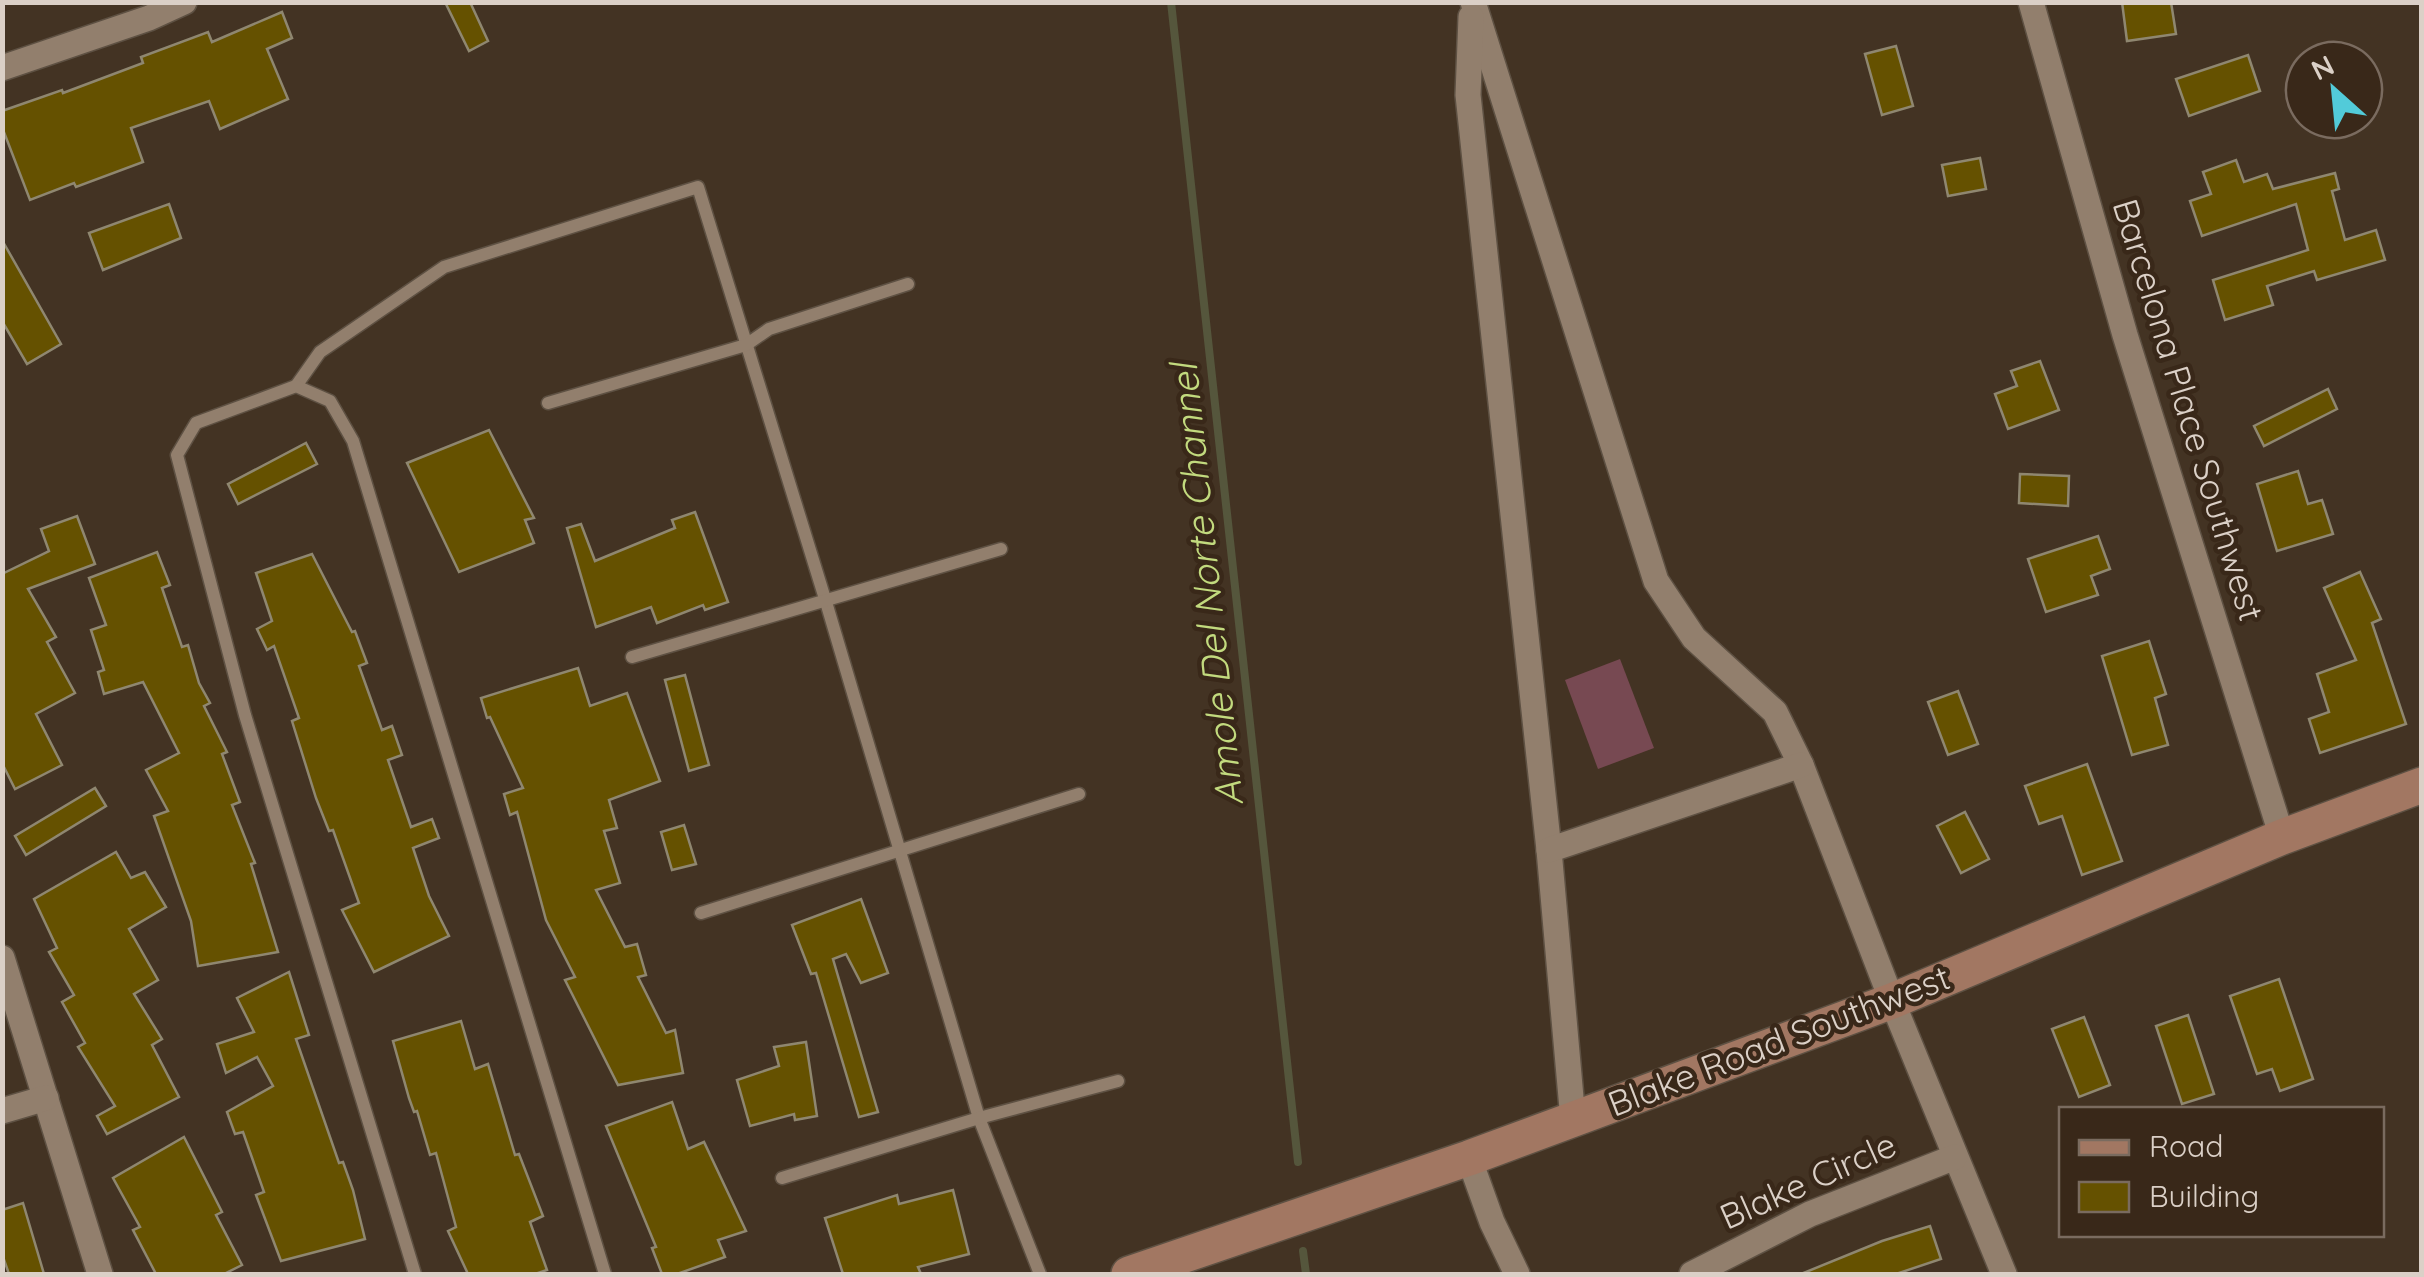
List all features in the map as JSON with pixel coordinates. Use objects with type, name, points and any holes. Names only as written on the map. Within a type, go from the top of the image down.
[{"type":"main road","name":"Blake Road Southwest","points":[[1129,1274],[1468,1158],[1892,1001],[2282,837],[2422,786]]},
{"type":"street","points":[[2,68],[149,18],[184,2]]},
{"type":"street","points":[[1472,2],[1468,95],[1549,850],[1573,1120]]},
{"type":"street","name":"Blake Circle","points":[[1472,2],[1656,581],[1694,638],[1775,712],[1801,764],[1892,1001],[2004,1274]]},
{"type":"street","name":"Barcelona Place Southwest","points":[[2031,2],[2125,335],[2282,837]]},
{"type":"street","points":[[1549,850],[1801,764]]},
{"type":"street","points":[[2,958],[100,1274]]},
{"type":"street","points":[[2,1112],[46,1098]]},
{"type":"street","name":"Blake Circle","points":[[1692,1274],[1733,1264],[1810,1214],[1955,1157]]},
{"type":"street","points":[[1468,1158],[1517,1274]]},
{"type":"lane","points":[[415,1274],[245,715],[177,455],[196,423],[296,386],[320,352],[444,268],[698,187],[979,1118],[1040,1274]]},
{"type":"lane","points":[[548,403],[746,345],[769,329],[908,284]]},
{"type":"lane","points":[[296,386],[330,401],[353,440],[605,1274]]},
{"type":"lane","points":[[632,657],[1001,549]]},
{"type":"lane","points":[[701,912],[1080,794]]},
{"type":"lane","points":[[782,1178],[1118,1080]]},
{"type":"shaded area","points":[[1620,659],[1654,748],[1598,769],[1565,680]]},
{"type":"building","points":[[445,2],[470,2],[488,41],[469,51]]},
{"type":"building","points":[[2122,2],[2171,2],[2176,34],[2127,41]]},
{"type":"building","points":[[282,12],[292,38],[267,49],[288,99],[220,129],[209,101],[131,128],[143,162],[30,200],[2,127],[2,111],[143,63],[141,57],[208,32],[212,42]]},
{"type":"building","points":[[1896,46],[1913,106],[1882,115],[1865,54]]},
{"type":"building","points":[[2248,55],[2260,91],[2189,116],[2176,79]]},
{"type":"building","points":[[1980,158],[1986,189],[1948,196],[1942,165]]},
{"type":"building","points":[[2236,160],[2244,182],[2267,174],[2273,189],[2335,173],[2339,189],[2332,191],[2345,240],[2376,230],[2385,260],[2317,280],[2314,271],[2267,286],[2273,305],[2225,320],[2213,280],[2308,250],[2296,204],[2202,236],[2190,201],[2211,194],[2203,172]]},
{"type":"building","points":[[169,204],[181,238],[103,270],[89,233]]},
{"type":"building","points":[[2,240],[61,344],[27,364],[2,321]]},
{"type":"building","points":[[2040,361],[2059,410],[2008,429],[1995,394],[2017,386],[2011,371]]},
{"type":"building","points":[[2328,389],[2337,409],[2264,446],[2254,426]]},
{"type":"building","points":[[489,430],[534,518],[525,520],[534,543],[459,572],[407,463]]},
{"type":"building","points":[[306,443],[317,464],[238,504],[228,484]]},
{"type":"building","points":[[2298,471],[2308,504],[2322,500],[2333,534],[2277,551],[2257,484]]},
{"type":"building","points":[[2020,474],[2069,476],[2068,506],[2019,503]]},
{"type":"building","points":[[695,512],[728,602],[705,610],[703,605],[657,623],[651,607],[596,627],[567,528],[581,524],[595,561],[675,528],[672,520]]},
{"type":"building","points":[[77,516],[95,564],[28,589],[56,637],[47,642],[75,693],[36,714],[62,765],[15,789],[2,763],[2,574],[49,551],[41,529]]},
{"type":"building","points":[[2098,536],[2110,569],[2091,576],[2098,595],[2046,612],[2028,559]]},
{"type":"building","points":[[157,552],[170,585],[162,588],[182,647],[188,645],[199,683],[210,703],[204,706],[227,752],[222,754],[240,802],[232,805],[255,863],[251,864],[278,952],[198,966],[191,921],[154,816],[168,811],[146,770],[179,753],[143,682],[104,694],[98,672],[104,670],[91,630],[106,625],[89,578]]},
{"type":"building","points":[[312,554],[352,632],[355,631],[367,663],[359,666],[382,730],[392,726],[402,755],[388,760],[411,827],[432,819],[439,838],[413,848],[429,896],[449,936],[374,972],[342,910],[359,903],[333,830],[329,831],[316,798],[292,721],[299,718],[274,646],[267,650],[257,629],[272,621],[256,573]]},
{"type":"building","points":[[2360,572],[2381,619],[2372,623],[2406,724],[2320,753],[2309,719],[2329,712],[2317,674],[2356,660],[2324,588]]},
{"type":"building","points":[[2149,641],[2166,694],[2155,698],[2168,745],[2132,755],[2102,656]]},
{"type":"building","points":[[578,668],[590,706],[627,693],[660,781],[609,800],[617,828],[604,831],[620,883],[596,890],[625,947],[637,944],[646,975],[638,977],[666,1033],[675,1030],[683,1073],[618,1085],[565,980],[575,977],[546,920],[517,812],[510,815],[504,794],[523,788],[490,717],[487,718],[481,698]]},
{"type":"building","points":[[685,675],[709,765],[689,771],[665,680]]},
{"type":"building","points":[[1958,691],[1978,744],[1948,755],[1928,702]]},
{"type":"building","points":[[2087,764],[2122,861],[2082,875],[2062,816],[2039,824],[2025,786]]},
{"type":"building","points":[[95,788],[106,806],[26,855],[15,836]]},
{"type":"building","points":[[1965,812],[1989,859],[1961,873],[1937,826]]},
{"type":"building","points":[[684,825],[696,864],[672,870],[661,832]]},
{"type":"building","points":[[116,852],[131,878],[145,872],[166,907],[129,929],[158,980],[134,994],[162,1039],[152,1045],[179,1097],[107,1134],[97,1116],[115,1106],[78,1047],[85,1043],[62,1002],[74,995],[49,952],[57,948],[34,899]]},
{"type":"building","points":[[861,899],[888,973],[861,983],[846,954],[833,959],[878,1112],[859,1117],[816,973],[811,974],[792,925]]},
{"type":"building","points":[[289,972],[309,1035],[296,1039],[339,1163],[343,1162],[353,1190],[365,1239],[281,1261],[256,1195],[264,1192],[243,1132],[235,1134],[227,1112],[273,1086],[257,1057],[226,1073],[217,1044],[254,1032],[237,998]]},
{"type":"building","points":[[2279,979],[2313,1079],[2280,1091],[2272,1069],[2257,1074],[2230,996]]},
{"type":"building","points":[[2188,1015],[2214,1094],[2182,1104],[2156,1026]]},
{"type":"building","points":[[2084,1017],[2110,1085],[2079,1097],[2052,1029]]},
{"type":"building","points":[[461,1021],[475,1069],[488,1064],[515,1155],[519,1154],[543,1216],[530,1222],[547,1270],[535,1274],[468,1274],[448,1231],[456,1227],[436,1153],[430,1155],[417,1111],[414,1112],[409,1098],[393,1041]]},
{"type":"building","points":[[806,1042],[817,1116],[795,1120],[794,1114],[750,1126],[737,1080],[779,1066],[774,1047]]},
{"type":"building","points":[[672,1102],[688,1149],[704,1142],[746,1231],[718,1240],[725,1257],[677,1274],[662,1274],[652,1248],[656,1247],[606,1126]]},
{"type":"building","points":[[184,1137],[222,1212],[216,1215],[242,1265],[224,1274],[156,1274],[133,1230],[140,1227],[113,1178]]},
{"type":"building","points":[[953,1190],[969,1254],[918,1267],[921,1274],[843,1274],[825,1218],[897,1195],[899,1204]]},
{"type":"building","points":[[23,1203],[44,1274],[9,1274],[2,1254],[2,1210]]},
{"type":"building","points":[[1930,1226],[1941,1259],[1896,1274],[1801,1274],[1882,1241]]},
{"type":"waterway","name":"Amole Del Norte Channel","points":[[1171,2],[1298,1162]]},
{"type":"waterway","name":"Amole Del Norte Channel","points":[[1303,1251],[1306,1274]]}]
